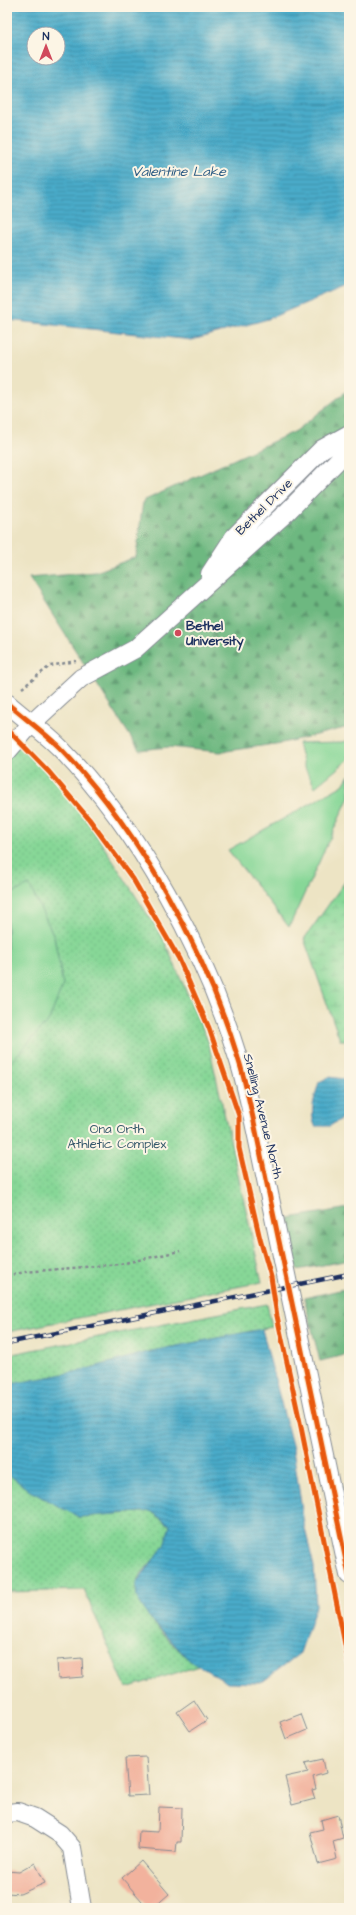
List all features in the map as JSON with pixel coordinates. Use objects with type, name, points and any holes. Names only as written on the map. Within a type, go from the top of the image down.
[{"type":"street","name":"Bethel Drive","points":[[195,596],[234,537],[322,449],[349,434]]},
{"type":"street","name":"Bethel Drive","points":[[7,752],[31,724],[81,678],[136,649],[287,512],[349,449]]},
{"type":"street","name":"Snelling Avenue North","points":[[8,704],[59,748],[96,790],[126,829],[150,866],[175,910],[221,1008],[238,1058],[254,1122],[349,1575]]},
{"type":"street","points":[[7,1813],[18,1812],[35,1818],[60,1834],[72,1848],[82,1908]]},
{"type":"path","points":[[8,704],[22,688],[50,666],[82,660]]},
{"type":"path","points":[[7,1276],[25,1272],[120,1264],[180,1251]]},
{"type":"green space","points":[[349,389],[349,727],[282,743],[220,752],[169,747],[139,750],[29,578],[96,572],[136,557],[143,501],[296,431]]},
{"type":"green space","name":"Ona Orth Athletic Complex","points":[[7,735],[67,790],[163,938],[208,1041],[262,1282],[7,1332]]},
{"type":"green space","points":[[349,740],[349,759],[315,787],[304,766],[298,743],[343,742]]},
{"type":"green space","points":[[349,775],[349,797],[289,927],[228,850],[343,785]]},
{"type":"green space","points":[[349,876],[349,1040],[340,1040],[304,939]]},
{"type":"green space","points":[[29,885],[54,936],[63,985],[49,1020],[7,1066],[7,896]]},
{"type":"green space","points":[[349,1208],[349,1260],[297,1270],[289,1218]]},
{"type":"green space","points":[[349,1288],[349,1354],[320,1361],[304,1298]]},
{"type":"green space","points":[[267,1304],[272,1327],[152,1351],[80,1371],[7,1385],[7,1355]]},
{"type":"green space","points":[[7,1473],[30,1491],[79,1517],[151,1511],[170,1526],[164,1546],[136,1583],[137,1592],[141,1604],[159,1629],[181,1652],[199,1666],[126,1688],[84,1590],[7,1592]]},
{"type":"water","name":"Valentine Lake","points":[[7,7],[349,7],[349,285],[268,319],[192,340],[8,320]]},
{"type":"water","points":[[329,1077],[344,1079],[349,1095],[349,1114],[330,1126],[315,1126],[313,1121],[313,1104],[319,1082]]},
{"type":"water","points":[[262,1329],[293,1449],[304,1524],[314,1567],[316,1606],[300,1653],[261,1683],[226,1682],[189,1660],[149,1617],[137,1598],[136,1583],[164,1546],[170,1525],[151,1511],[79,1517],[30,1491],[7,1473],[7,1385],[80,1371],[152,1351]]},
{"type":"building","points":[[82,1658],[83,1677],[58,1679],[57,1660]]},
{"type":"building","points":[[194,1700],[207,1720],[190,1731],[177,1712]]},
{"type":"building","points":[[301,1714],[307,1730],[286,1739],[280,1722]]},
{"type":"building","points":[[146,1757],[149,1795],[128,1796],[125,1758]]},
{"type":"building","points":[[323,1759],[326,1773],[313,1777],[316,1789],[312,1790],[315,1799],[292,1805],[285,1777],[308,1772],[305,1763]]},
{"type":"building","points":[[159,1807],[182,1808],[181,1842],[177,1842],[176,1852],[138,1849],[139,1831],[158,1832]]},
{"type":"building","points":[[338,1815],[343,1838],[333,1841],[337,1859],[318,1864],[310,1832],[323,1829],[321,1820]]},
{"type":"building","points":[[141,1861],[169,1894],[153,1908],[148,1908],[122,1878]]},
{"type":"building","points":[[35,1863],[45,1883],[20,1894],[7,1893],[7,1871],[19,1872]]},
{"type":"railway","points":[[7,1343],[349,1274]]},
{"type":"cycle path","points":[[7,703],[60,748],[89,780],[116,815],[142,853],[188,934],[224,1017],[245,1082],[254,1122],[349,1575]]},
{"type":"cycle path","points":[[7,729],[49,772],[89,819],[133,879],[179,959],[209,1028],[239,1116],[239,1148],[260,1239],[271,1277],[277,1316],[349,1664]]},
{"type":"place","name":"Bethel University","points":[[178,633]]}]
